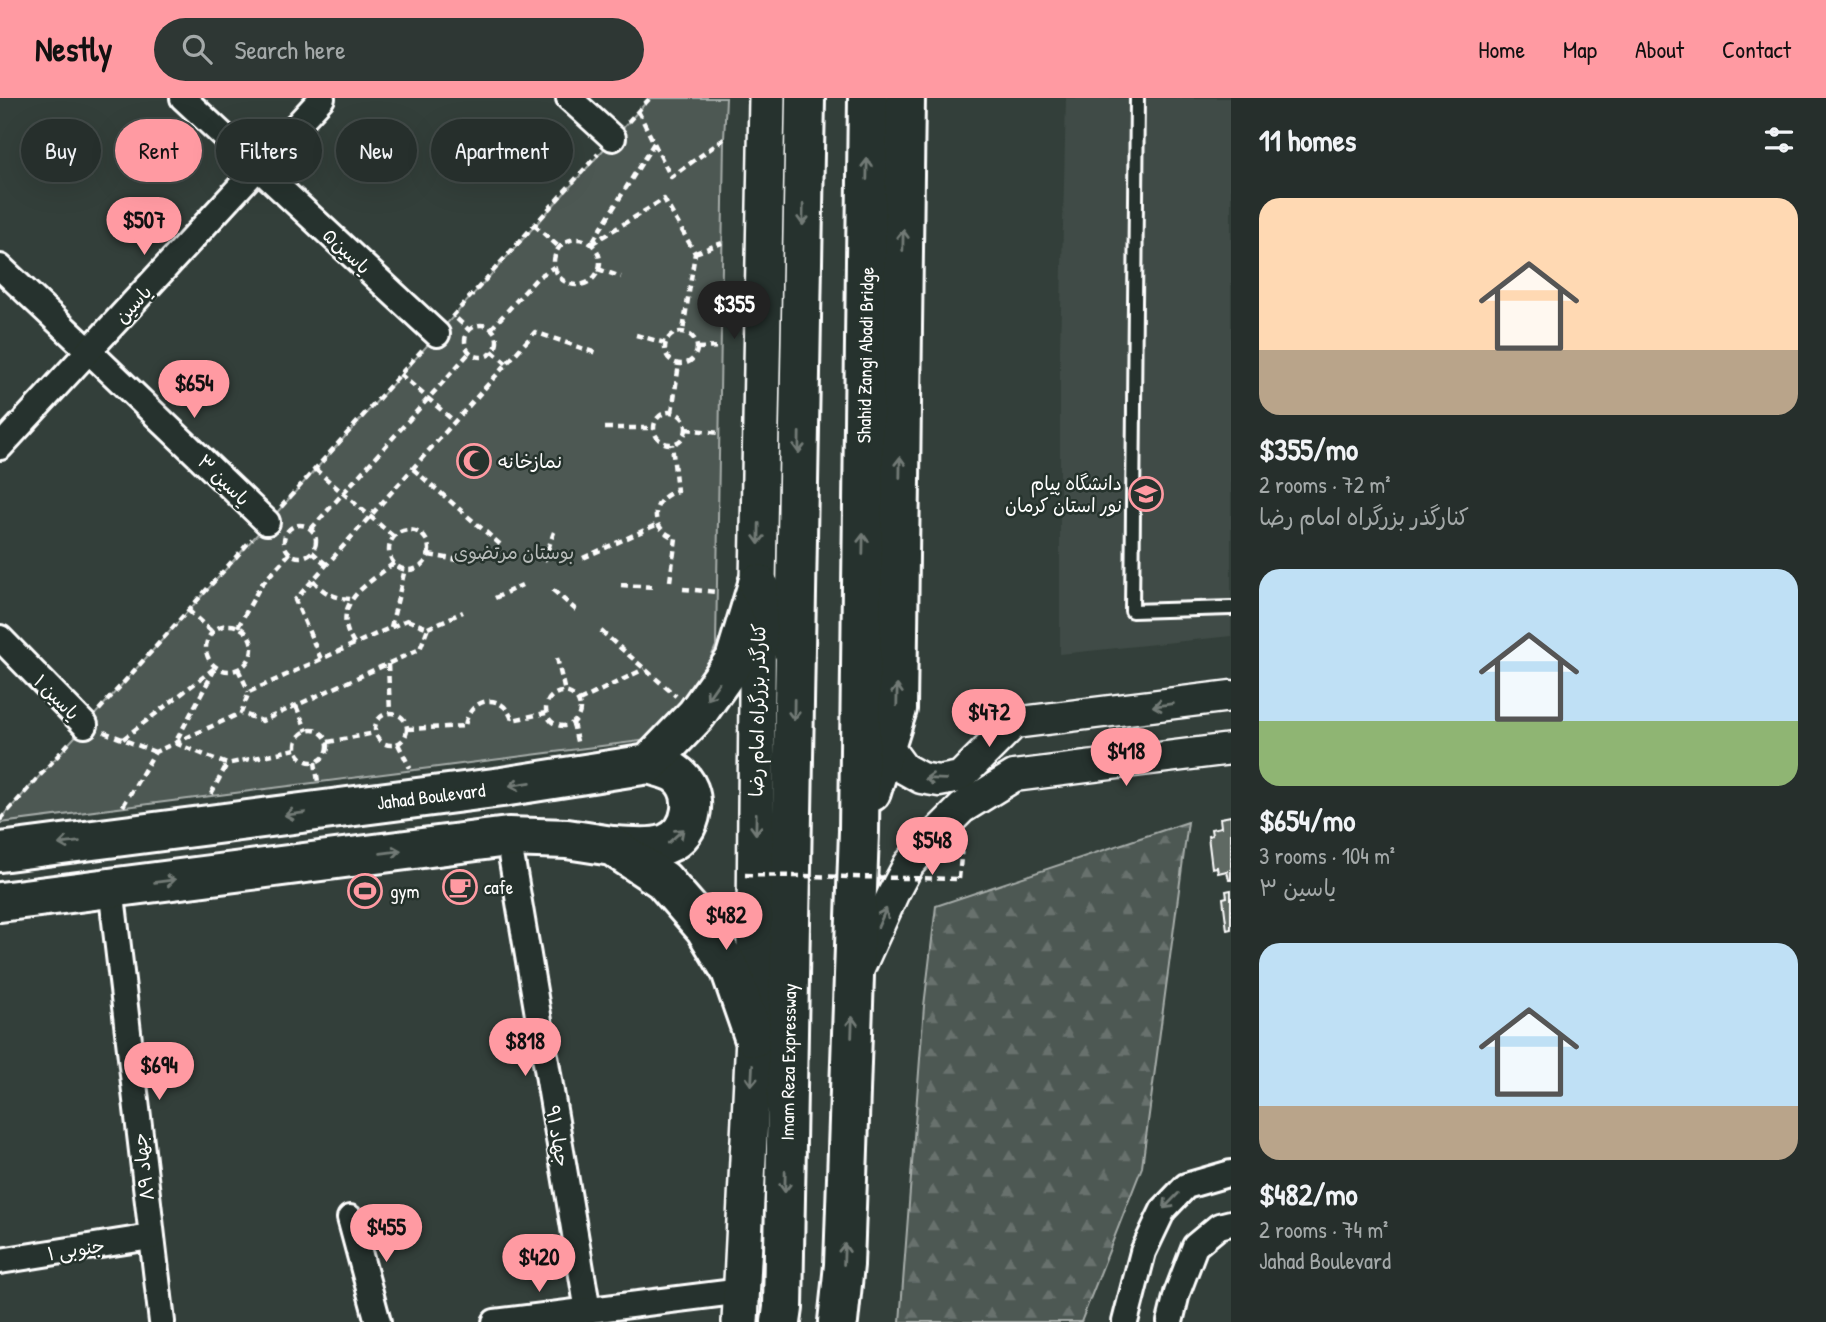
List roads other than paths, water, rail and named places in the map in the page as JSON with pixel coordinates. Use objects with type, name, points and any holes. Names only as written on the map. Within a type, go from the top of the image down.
[{"type":"main road","name":"کنارگذر بزرگراه امام رضا","points":[[741,1307],[754,1037],[758,584],[767,98]]},
{"type":"main road","name":"Imam Reza Expressway","points":[[781,1322],[805,98]]},
{"type":"main road","name":"Shahid Zangi Abadi Bridge","points":[[859,831],[868,98]]},
{"type":"main road","points":[[838,1322],[844,1265],[859,831],[897,709],[905,98]]},
{"type":"main road","points":[[758,584],[795,654]]},
{"type":"main road","points":[[0,902],[508,837],[567,839],[612,846],[654,847],[667,844],[680,835],[688,824],[692,810],[690,796],[684,783],[674,773],[649,764],[696,715],[735,660],[758,584]]},
{"type":"main road","name":"Jahad Boulevard","points":[[0,852],[502,787],[649,764]]},
{"type":"main road","points":[[612,846],[663,880],[705,928],[731,971],[754,1037]]},
{"type":"street","name":"یاسین۵","points":[[183,98],[216,129]]},
{"type":"street","name":"یاسین","points":[[302,119],[322,98]]},
{"type":"street","points":[[569,98],[613,138]]},
{"type":"street","name":"یاسین","points":[[0,447],[244,182]]},
{"type":"street","name":"یاسین۵","points":[[272,182],[437,334]]},
{"type":"street","name":"یاسین ۳","points":[[0,267],[267,522]]},
{"type":"street","name":"یاسین ۱","points":[[0,638],[85,725]]},
{"type":"street","points":[[886,745],[903,768],[921,778],[939,781],[960,777],[1014,723],[1231,696]]},
{"type":"street","points":[[1014,723],[1014,776]]},
{"type":"street","points":[[854,981],[892,894],[909,864],[962,808],[1014,776],[1231,749]]},
{"type":"street","name":"جهاد ۹۱","points":[[508,837],[588,1311]]},
{"type":"street","name":"جهاد ۸۹","points":[[111,887],[162,1322]]},
{"type":"street","points":[[1125,1322],[1143,1252],[1163,1210],[1186,1186],[1231,1173]]},
{"type":"street","points":[[350,1218],[378,1322]]},
{"type":"street","points":[[1170,1322],[1177,1293],[1195,1246],[1219,1226],[1231,1223]]},
{"type":"street","name":"۱ جنوبی","points":[[0,1261],[151,1237]]},
{"type":"street","points":[[495,1322],[588,1311],[741,1307]]},
{"type":"lane","points":[[1137,98],[1132,611],[1231,608]]},
{"type":"place","name":"نمازخانه","points":[[474,461]]},
{"type":"place","name":"دانشگاه پیام نور استان کرمان","points":[[1146,494]]},
{"type":"place","name":"cafe","points":[[460,887]]},
{"type":"place","name":"gym","points":[[365,891]]},
{"type":"park label","name":"بوستان مرتضوی","points":[[514,552]]}]
